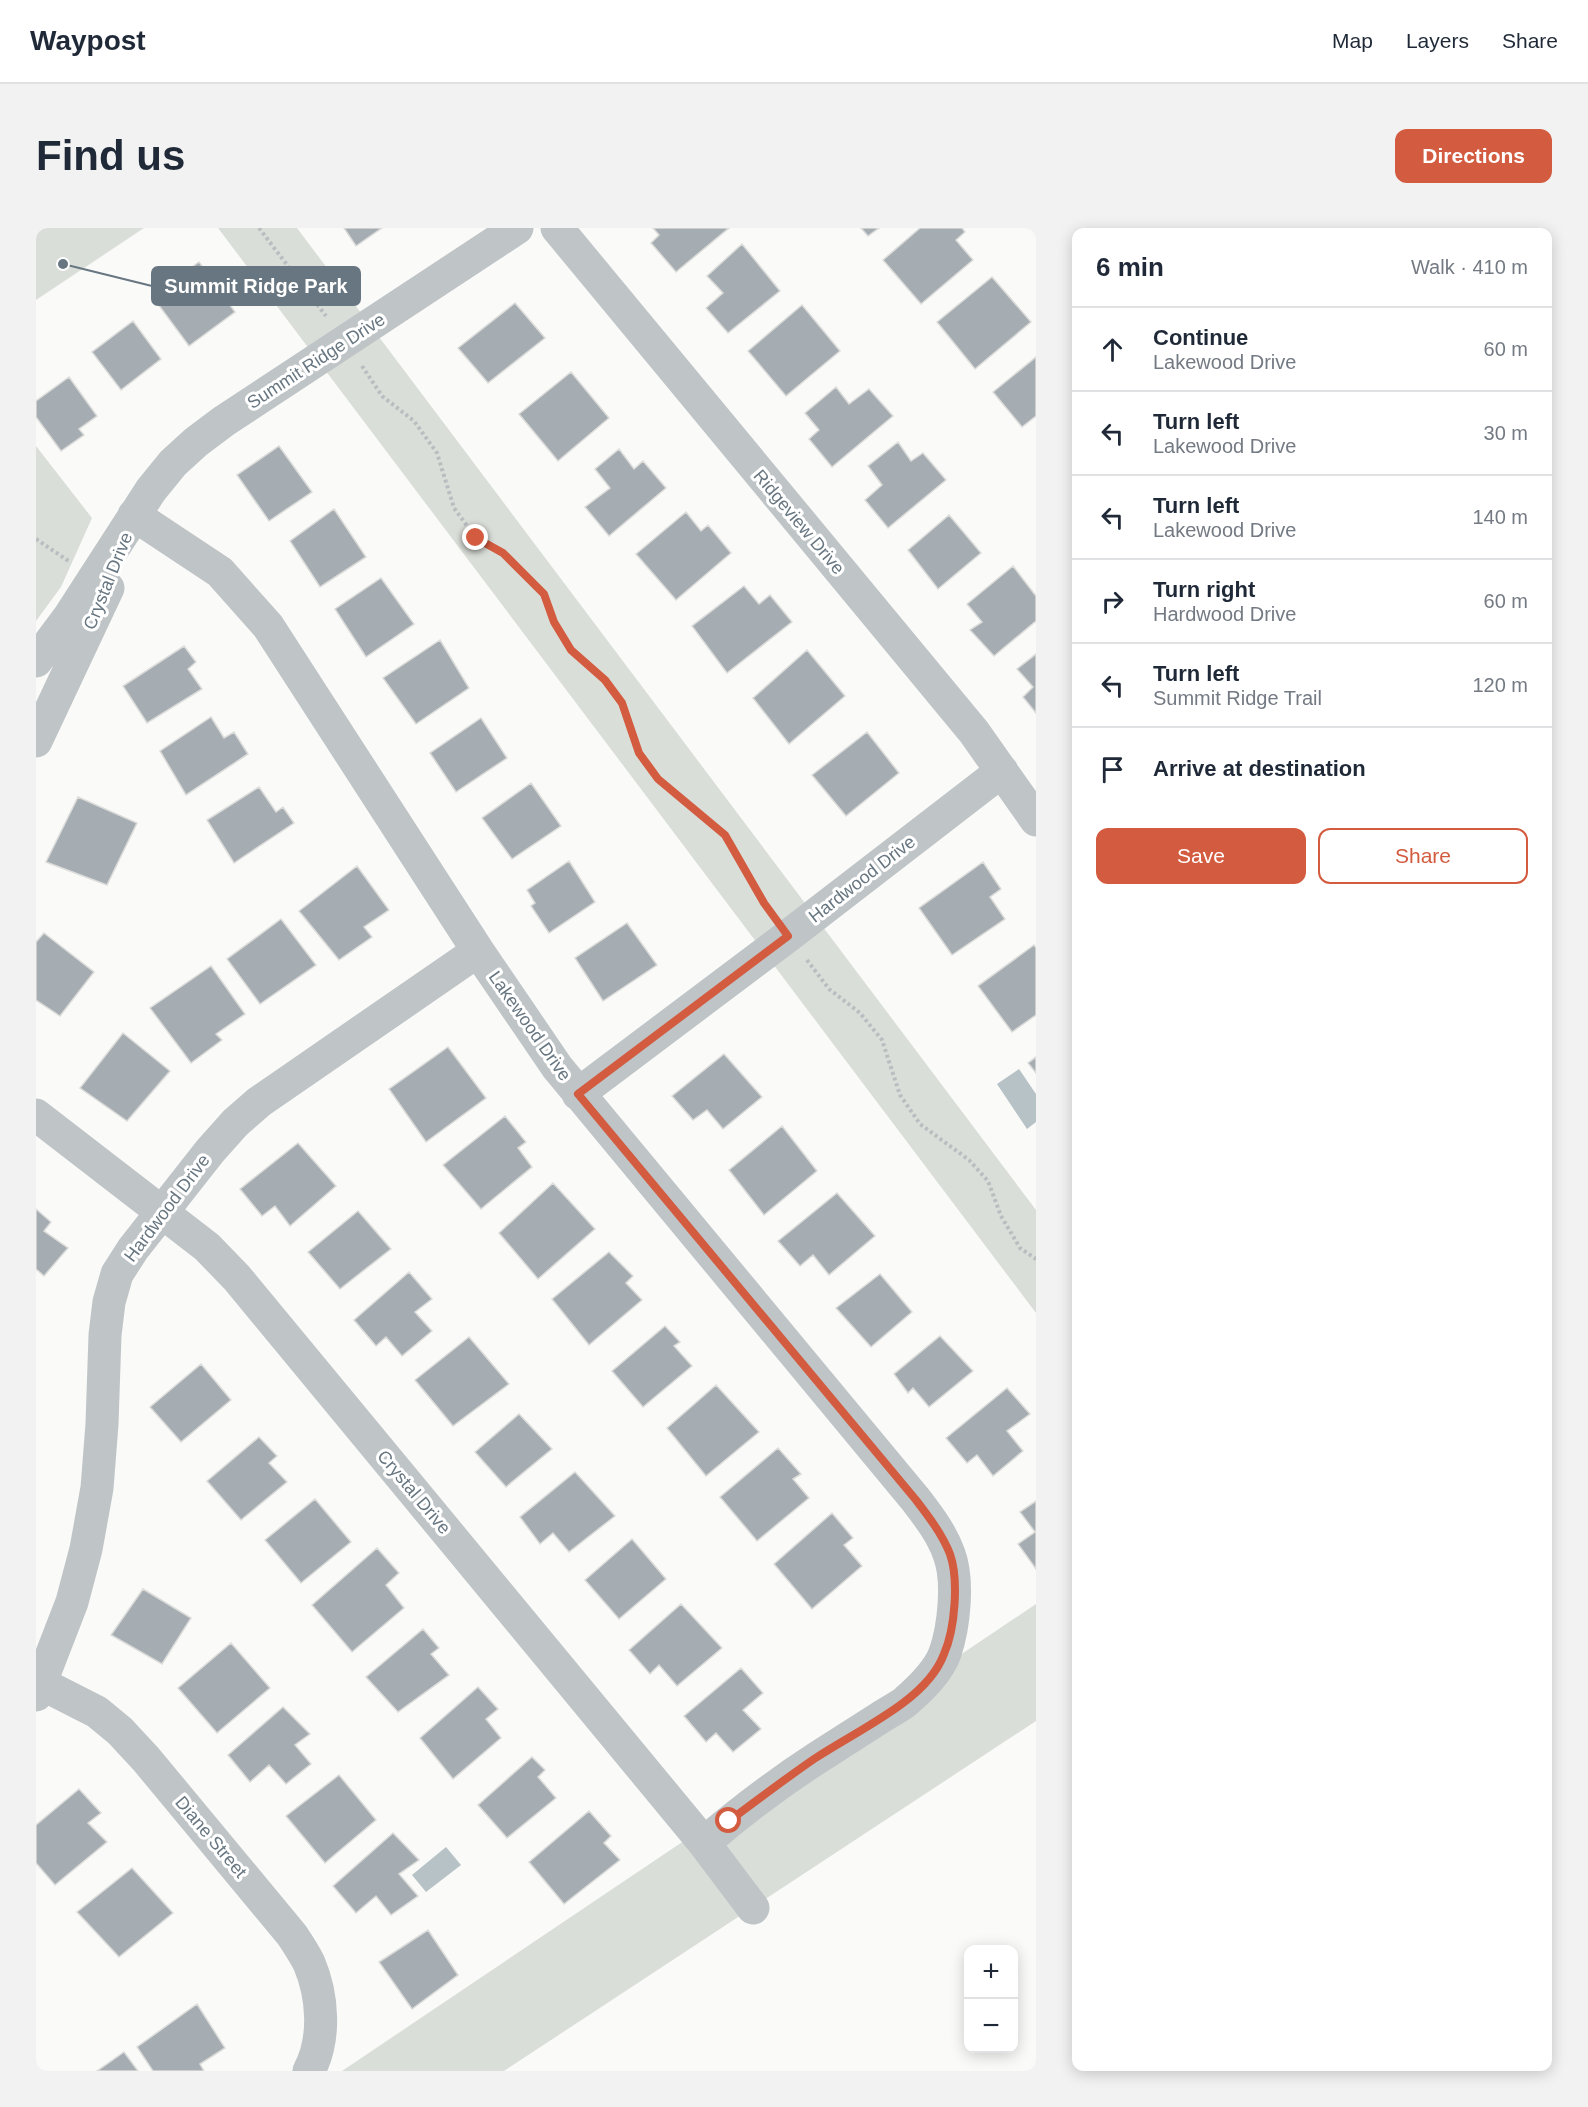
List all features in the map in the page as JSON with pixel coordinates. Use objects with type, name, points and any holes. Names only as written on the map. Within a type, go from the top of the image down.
[{"type":"street","name":"Summit Ridge Drive","points":[[134,515],[173,463],[224,421],[517,228]]},
{"type":"street","name":"Ridgeview Drive","points":[[557,228],[974,732],[1036,820]]},
{"type":"street","name":"Crystal Drive","points":[[36,661],[69,617],[134,515]]},
{"type":"street","name":"Crystal Drive","points":[[36,741],[112,581],[134,515]]},
{"type":"street","name":"Lakewood Drive","points":[[134,515],[220,572],[267,626],[478,951],[557,1067],[916,1500],[937,1528],[950,1555],[954,1580],[954,1605],[945,1654],[932,1676],[904,1702],[779,1784],[729,1821],[704,1843]]},
{"type":"street","name":"Hardwood Drive","points":[[578,1094],[1002,771]]},
{"type":"street","name":"Hardwood Drive","points":[[39,1690],[72,1602],[88,1539],[97,1488],[105,1335],[109,1302],[117,1274],[133,1249],[235,1122],[259,1102],[478,951]]},
{"type":"street","name":"Crystal Drive","points":[[36,1114],[207,1247],[237,1278],[704,1843],[753,1908]]},
{"type":"street","name":"Diane Street","points":[[39,1690],[97,1712],[120,1731],[146,1759],[292,1935],[309,1963],[321,2009],[320,2033],[309,2071]]},
{"type":"path","points":[[259,228],[346,341],[382,396],[414,421],[437,453],[454,508],[470,531],[476,538],[503,553],[544,594],[554,622],[571,650],[605,680],[622,703],[639,753],[658,779],[725,835],[764,903],[788,936],[829,989],[860,1013],[882,1040],[900,1095],[906,1105],[920,1124],[969,1160],[988,1181],[1006,1224],[1020,1248],[1036,1259]]},
{"type":"path","points":[[36,539],[73,563]]},
{"type":"shaded area","points":[[36,228],[144,228],[36,300]]},
{"type":"shaded area","points":[[218,228],[297,228],[1036,1210],[1036,1313]]},
{"type":"shaded area","points":[[36,446],[92,518],[61,587],[36,621]]},
{"type":"shaded area","points":[[1019,1069],[1036,1094],[1036,1122],[1027,1129],[997,1084]]},
{"type":"shaded area","points":[[1036,1604],[1036,1721],[504,2071],[342,2071]]},
{"type":"shaded area","points":[[446,1847],[461,1865],[426,1892],[412,1875]]},
{"type":"building","points":[[344,228],[382,228],[356,246]]},
{"type":"building","points":[[653,228],[729,228],[676,272],[651,243],[659,235]]},
{"type":"building","points":[[861,228],[879,228],[868,236]]},
{"type":"building","points":[[920,228],[962,228],[965,232],[956,240],[973,260],[921,304],[883,260]]},
{"type":"building","points":[[742,244],[780,291],[728,333],[706,308],[723,293],[707,276]]},
{"type":"building","points":[[199,262],[235,312],[189,346],[152,296]]},
{"type":"building","points":[[992,277],[1031,322],[975,369],[937,322]]},
{"type":"building","points":[[515,303],[545,338],[488,383],[458,348]]},
{"type":"building","points":[[802,305],[840,351],[786,396],[748,351]]},
{"type":"building","points":[[133,321],[161,359],[121,390],[92,352]]},
{"type":"building","points":[[1036,357],[1036,416],[1022,427],[993,392]]},
{"type":"building","points":[[571,372],[609,418],[558,461],[519,414]]},
{"type":"building","points":[[69,377],[97,416],[79,429],[84,435],[61,451],[36,417],[36,401]]},
{"type":"building","points":[[836,387],[849,404],[869,389],[893,416],[832,467],[809,439],[819,430],[805,413]]},
{"type":"building","points":[[898,442],[911,461],[923,453],[946,480],[888,528],[865,500],[882,485],[868,466]]},
{"type":"building","points":[[279,446],[312,492],[269,521],[237,475]]},
{"type":"building","points":[[619,449],[634,469],[643,461],[666,488],[609,536],[585,507],[610,488],[595,469]]},
{"type":"building","points":[[334,509],[366,557],[320,587],[290,541]]},
{"type":"building","points":[[686,512],[701,531],[708,525],[731,553],[676,600],[636,554]]},
{"type":"building","points":[[949,515],[981,553],[938,589],[908,550]]},
{"type":"building","points":[[1013,566],[1036,596],[1036,621],[994,656],[970,630],[982,622],[967,604]]},
{"type":"building","points":[[381,578],[414,624],[366,657],[335,609]]},
{"type":"building","points":[[744,586],[759,604],[770,595],[792,622],[727,673],[692,626]]},
{"type":"building","points":[[440,640],[469,688],[416,724],[383,678]]},
{"type":"building","points":[[184,646],[196,662],[188,669],[202,689],[147,723],[123,686]]},
{"type":"building","points":[[807,650],[845,696],[789,744],[753,698]]},
{"type":"building","points":[[1036,654],[1036,713],[1023,697],[1033,687],[1017,669]]},
{"type":"building","points":[[211,717],[224,738],[234,732],[248,754],[186,795],[160,751]]},
{"type":"building","points":[[481,718],[507,758],[456,792],[430,753]]},
{"type":"building","points":[[867,732],[899,773],[846,816],[812,775]]},
{"type":"building","points":[[531,783],[561,826],[512,859],[482,818]]},
{"type":"building","points":[[259,787],[276,812],[283,807],[294,823],[234,863],[207,820]]},
{"type":"building","points":[[78,797],[137,823],[107,885],[46,862]]},
{"type":"building","points":[[569,861],[595,902],[549,933],[531,906],[535,903],[527,890]]},
{"type":"building","points":[[983,862],[1001,889],[990,897],[1005,919],[952,955],[919,908]]},
{"type":"building","points":[[357,866],[389,910],[364,927],[372,937],[339,960],[299,911]]},
{"type":"building","points":[[281,919],[316,965],[260,1004],[227,959]]},
{"type":"building","points":[[627,923],[657,965],[603,1001],[575,958]]},
{"type":"building","points":[[44,933],[94,972],[60,1016],[36,1000],[36,942]]},
{"type":"building","points":[[1034,945],[1036,948],[1036,1015],[1012,1032],[978,986]]},
{"type":"building","points":[[211,966],[245,1014],[216,1034],[222,1040],[191,1063],[150,1008]]},
{"type":"building","points":[[123,1033],[170,1071],[127,1121],[80,1088]]},
{"type":"building","points":[[448,1047],[486,1098],[426,1142],[389,1089]]},
{"type":"building","points":[[724,1054],[762,1097],[723,1129],[707,1110],[693,1120],[672,1096]]},
{"type":"building","points":[[1036,1057],[1036,1073],[1028,1063]]},
{"type":"building","points":[[505,1116],[526,1142],[518,1148],[532,1167],[481,1209],[443,1165]]},
{"type":"building","points":[[782,1126],[817,1171],[764,1215],[729,1170]]},
{"type":"building","points":[[298,1143],[336,1186],[290,1226],[275,1206],[262,1216],[240,1189]]},
{"type":"building","points":[[553,1183],[595,1229],[538,1279],[499,1233]]},
{"type":"building","points":[[837,1193],[875,1236],[829,1275],[813,1255],[800,1266],[778,1241]]},
{"type":"building","points":[[36,1209],[51,1222],[44,1231],[68,1248],[44,1276],[36,1269]]},
{"type":"building","points":[[358,1211],[391,1249],[340,1289],[308,1252]]},
{"type":"building","points":[[609,1252],[633,1276],[626,1283],[642,1300],[589,1345],[552,1299]]},
{"type":"building","points":[[409,1272],[432,1299],[415,1312],[432,1331],[402,1356],[386,1337],[376,1346],[354,1320]]},
{"type":"building","points":[[880,1274],[912,1312],[871,1347],[836,1308]]},
{"type":"building","points":[[665,1326],[680,1342],[674,1346],[692,1366],[643,1407],[612,1371]]},
{"type":"building","points":[[940,1336],[973,1371],[929,1407],[913,1388],[908,1393],[894,1374]]},
{"type":"building","points":[[469,1337],[509,1384],[453,1426],[415,1380]]},
{"type":"building","points":[[201,1364],[231,1400],[181,1442],[150,1407]]},
{"type":"building","points":[[716,1385],[759,1432],[706,1476],[667,1428]]},
{"type":"building","points":[[1007,1388],[1030,1414],[1007,1431],[1023,1451],[993,1476],[977,1455],[967,1463],[946,1438]]},
{"type":"building","points":[[519,1414],[552,1449],[506,1487],[475,1452]]},
{"type":"building","points":[[259,1437],[277,1456],[269,1463],[287,1482],[241,1520],[207,1481]]},
{"type":"building","points":[[778,1448],[801,1474],[793,1479],[809,1498],[757,1541],[720,1497]]},
{"type":"building","points":[[575,1472],[615,1516],[569,1552],[553,1533],[540,1544],[520,1517]]},
{"type":"building","points":[[315,1499],[351,1542],[301,1583],[265,1540]]},
{"type":"building","points":[[1036,1501],[1036,1569],[1018,1544],[1035,1532],[1020,1512]]},
{"type":"building","points":[[832,1513],[853,1538],[844,1545],[862,1566],[812,1609],[774,1564]]},
{"type":"building","points":[[632,1539],[666,1579],[619,1619],[585,1580]]},
{"type":"building","points":[[377,1548],[399,1573],[386,1585],[404,1608],[352,1652],[312,1605]]},
{"type":"building","points":[[143,1589],[191,1618],[162,1664],[111,1635]]},
{"type":"building","points":[[681,1604],[722,1648],[677,1686],[659,1665],[650,1674],[629,1650]]},
{"type":"building","points":[[423,1629],[439,1648],[431,1654],[449,1675],[398,1712],[366,1677]]},
{"type":"building","points":[[231,1643],[270,1688],[217,1733],[178,1688]]},
{"type":"building","points":[[741,1668],[763,1693],[743,1710],[761,1729],[733,1752],[716,1733],[706,1742],[684,1716]]},
{"type":"building","points":[[478,1687],[498,1709],[486,1719],[501,1738],[453,1779],[420,1738]]},
{"type":"building","points":[[283,1707],[310,1734],[295,1745],[311,1764],[286,1784],[269,1765],[250,1782],[228,1755]]},
{"type":"building","points":[[532,1757],[545,1770],[538,1777],[556,1798],[507,1838],[478,1805]]},
{"type":"building","points":[[339,1775],[376,1820],[325,1863],[286,1816]]},
{"type":"building","points":[[79,1789],[101,1813],[88,1823],[107,1842],[55,1885],[36,1863],[36,1825]]},
{"type":"building","points":[[589,1811],[611,1836],[604,1843],[620,1860],[564,1904],[529,1862]]},
{"type":"building","points":[[393,1833],[419,1860],[399,1874],[418,1896],[391,1915],[376,1896],[356,1913],[333,1886]]},
{"type":"building","points":[[132,1868],[173,1913],[119,1957],[77,1912]]},
{"type":"building","points":[[428,1930],[458,1975],[412,2009],[379,1962]]},
{"type":"building","points":[[197,2004],[225,2048],[200,2064],[204,2071],[153,2071],[137,2047]]},
{"type":"building","points":[[124,2052],[138,2071],[97,2071]]},
{"type":"place","name":"Summit Ridge Park","points":[[63,264]]},
{"type":"route","points":[[476,538],[503,553],[544,594],[554,622],[571,650],[605,680],[622,703],[639,753],[658,779],[725,835],[764,903],[788,936],[578,1094],[916,1500],[937,1528],[950,1555],[954,1580],[954,1605],[945,1654],[932,1676],[904,1702],[814,1759],[729,1821]]}]
